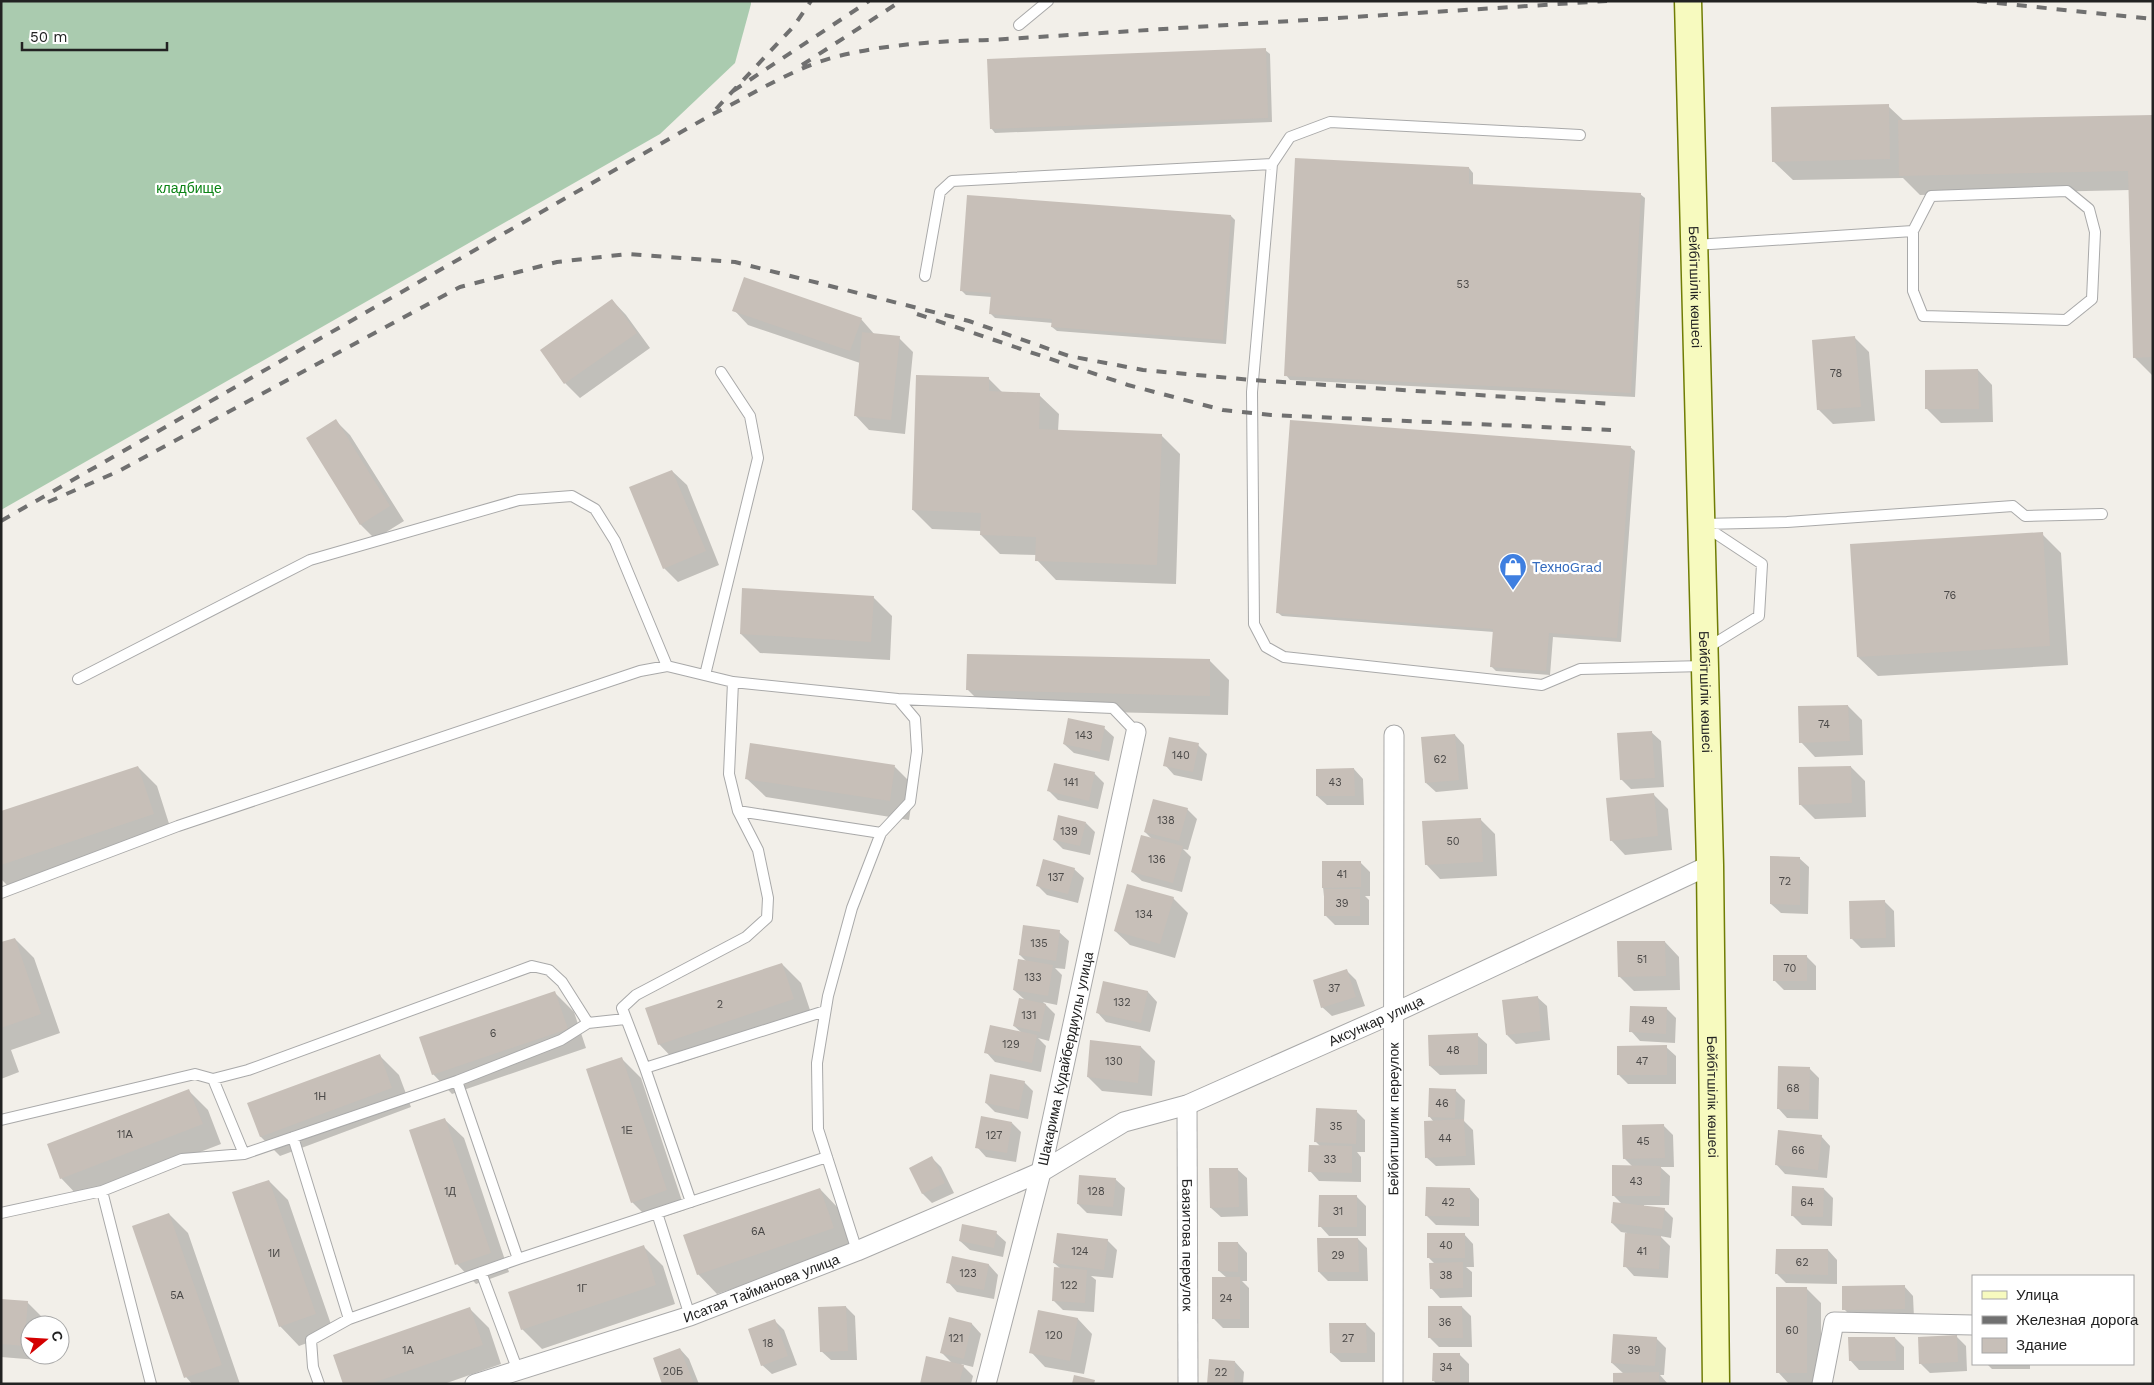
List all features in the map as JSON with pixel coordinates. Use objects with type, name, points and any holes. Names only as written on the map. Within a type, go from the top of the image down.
[{"type":"street","name":"Бейбітшілік көшесі","points":[[1688,1],[1710,865],[1716,1384]]},
{"type":"street","name":"Шакарима Кудайбердиулы улица","points":[[986,1384],[1040,1172],[1136,732]]},
{"type":"street","name":"Бейбитшилик переулок","points":[[1393,1384],[1394,735]]},
{"type":"street","name":"Аксункар улица","points":[[1040,1172],[1124,1122],[1187,1105],[1394,1013],[1710,865]]},
{"type":"street","name":"Баязитова переулок","points":[[1187,1105],[1188,1384]]},
{"type":"street","name":"Исатая Тайманова улица","points":[[475,1384],[690,1316],[857,1251],[1040,1172]]},
{"type":"street","points":[[1822,1384],[1834,1322],[1972,1326]]},
{"type":"lane","points":[[1019,25],[1048,1]]},
{"type":"lane","points":[[1580,135],[1330,122],[1290,137],[1272,164],[1252,392],[1254,624],[1266,646],[1284,658],[1542,685],[1580,669],[1705,658],[1758,616],[1762,564],[1701,524]]},
{"type":"lane","points":[[925,276],[940,192],[952,181],[1272,164]]},
{"type":"lane","points":[[2067,191],[2089,209],[2096,232],[2092,298],[2066,320],[1923,316],[1913,291],[1913,232],[1931,196],[2067,191]]},
{"type":"lane","points":[[1694,245],[1913,232]]},
{"type":"lane","points":[[705,675],[758,458],[750,416],[721,372]]},
{"type":"lane","points":[[78,679],[310,560],[519,500],[572,496],[595,509],[615,542],[667,666]]},
{"type":"lane","points":[[1701,524],[1787,522],[2013,506],[2025,516],[2102,514]]},
{"type":"lane","points":[[1,894],[188,823],[640,671],[667,666],[733,682],[898,699],[1113,708],[1136,732]]},
{"type":"lane","points":[[691,1202],[645,1068],[622,1008],[636,995],[746,937],[767,918],[768,898],[758,850],[738,811],[729,774],[733,682]]},
{"type":"lane","points":[[857,1251],[818,1129],[817,1063],[825,1011],[852,908],[881,833],[910,802],[918,751],[915,719],[898,699]]},
{"type":"lane","points":[[738,811],[881,833]]},
{"type":"lane","points":[[1,1120],[195,1074],[213,1079],[248,1070],[532,966],[549,970],[562,982],[588,1023]]},
{"type":"lane","points":[[645,1068],[825,1011]]},
{"type":"lane","points":[[1,1213],[102,1191],[182,1159],[244,1154],[457,1081],[561,1040],[588,1023],[625,1019]]},
{"type":"lane","points":[[213,1079],[244,1154]]},
{"type":"lane","points":[[457,1081],[518,1259]]},
{"type":"lane","points":[[292,1137],[349,1319]]},
{"type":"lane","points":[[319,1384],[313,1367],[311,1340],[349,1319],[518,1259],[827,1157]]},
{"type":"lane","points":[[102,1191],[151,1384]]},
{"type":"lane","points":[[657,1213],[690,1316]]},
{"type":"lane","points":[[480,1272],[518,1371]]},
{"type":"green space","name":"кладбище","points":[[1,1],[751,1],[751,4],[735,63],[660,134],[1,510]]},
{"type":"building","points":[[1266,48],[1268,118],[990,129],[987,59]]},
{"type":"building","points":[[1889,104],[1890,159],[1772,162],[1771,107]]},
{"type":"building","points":[[2153,115],[2153,357],[2133,358],[2128,171],[1899,176],[1898,120]]},
{"type":"building","points":[[1295,158],[1469,167],[1469,184],[1641,193],[1631,393],[1284,376]]},
{"type":"building","points":[[967,195],[1231,215],[1223,340],[1051,327],[1052,319],[989,314],[991,293],[960,291]]},
{"type":"building","points":[[744,277],[862,318],[850,351],[732,311]]},
{"type":"building","points":[[612,299],[637,333],[564,384],[540,350]]},
{"type":"building","points":[[862,332],[900,336],[891,420],[854,416]]},
{"type":"building","points":[[1855,336],[1861,407],[1817,410],[1812,340]]},
{"type":"building","points":[[1978,369],[1979,409],[1925,409],[1925,370]]},
{"type":"building","points":[[916,375],[989,377],[989,391],[1040,393],[1039,429],[1162,434],[1157,565],[1035,561],[1036,537],[980,535],[981,513],[912,510]]},
{"type":"building","points":[[336,419],[390,506],[360,525],[306,438]]},
{"type":"building","points":[[1290,420],[1631,446],[1617,638],[1549,633],[1546,671],[1490,667],[1493,629],[1276,613]]},
{"type":"building","points":[[672,470],[706,551],[663,569],[629,487]]},
{"type":"building","points":[[2043,532],[2050,646],[1857,657],[1850,544]]},
{"type":"building","points":[[742,588],[874,596],[871,642],[740,634]]},
{"type":"building","points":[[967,654],[1210,659],[1210,696],[966,690]]},
{"type":"building","points":[[1848,705],[1850,741],[1799,743],[1798,706]]},
{"type":"building","points":[[1068,718],[1105,726],[1100,752],[1063,744]]},
{"type":"building","points":[[1652,731],[1655,778],[1620,780],[1617,733]]},
{"type":"building","points":[[1455,734],[1459,780],[1425,783],[1421,737]]},
{"type":"building","points":[[1169,737],[1199,743],[1193,772],[1163,766]]},
{"type":"building","points":[[750,743],[895,765],[890,801],[745,779]]},
{"type":"building","points":[[1054,763],[1095,772],[1089,801],[1047,791]]},
{"type":"building","points":[[138,766],[154,814],[1,865],[1,811]]},
{"type":"building","points":[[1851,766],[1852,803],[1799,805],[1798,767]]},
{"type":"building","points":[[1354,768],[1355,796],[1316,796],[1316,769]]},
{"type":"building","points":[[1654,793],[1658,836],[1610,841],[1606,798]]},
{"type":"building","points":[[1153,799],[1188,808],[1179,841],[1144,832]]},
{"type":"building","points":[[1058,815],[1086,822],[1080,846],[1053,840]]},
{"type":"building","points":[[1481,818],[1483,862],[1425,865],[1422,821]]},
{"type":"building","points":[[1141,835],[1183,846],[1173,883],[1131,872]]},
{"type":"building","points":[[1770,856],[1800,857],[1800,905],[1770,904]]},
{"type":"building","points":[[1043,859],[1075,868],[1068,894],[1036,886]]},
{"type":"building","points":[[1322,861],[1361,861],[1361,887],[1322,888]]},
{"type":"building","points":[[1127,884],[1174,897],[1160,944],[1114,931]]},
{"type":"building","points":[[1324,889],[1360,889],[1360,916],[1324,916]]},
{"type":"building","points":[[1885,900],[1886,938],[1850,939],[1849,901]]},
{"type":"building","points":[[1023,925],[1060,930],[1056,961],[1019,955]]},
{"type":"building","points":[[15,938],[41,1014],[1,1028],[1,942]]},
{"type":"building","points":[[1617,941],[1665,941],[1666,976],[1618,977]]},
{"type":"building","points":[[1773,955],[1807,955],[1807,981],[1773,981]]},
{"type":"building","points":[[1018,959],[1053,965],[1048,996],[1013,990]]},
{"type":"building","points":[[782,963],[794,999],[658,1045],[645,1008]]},
{"type":"building","points":[[1347,969],[1356,997],[1321,1008],[1313,980]]},
{"type":"building","points":[[1103,981],[1148,991],[1141,1023],[1096,1013]]},
{"type":"building","points":[[555,991],[568,1029],[432,1075],[419,1037]]},
{"type":"building","points":[[1538,996],[1541,1031],[1506,1035],[1502,1000]]},
{"type":"building","points":[[1019,998],[1046,1004],[1040,1032],[1013,1026]]},
{"type":"building","points":[[1630,1006],[1667,1007],[1666,1034],[1629,1032]]},
{"type":"building","points":[[990,1025],[1037,1035],[1032,1063],[984,1053]]},
{"type":"building","points":[[1478,1033],[1478,1065],[1429,1066],[1428,1035]]},
{"type":"building","points":[[1090,1040],[1141,1046],[1138,1083],[1087,1077]]},
{"type":"building","points":[[1667,1045],[1667,1075],[1617,1075],[1617,1046]]},
{"type":"building","points":[[380,1054],[392,1088],[260,1137],[247,1103]]},
{"type":"building","points":[[622,1057],[667,1190],[631,1203],[586,1069]]},
{"type":"building","points":[[1778,1066],[1810,1067],[1809,1110],[1777,1109]]},
{"type":"building","points":[[990,1074],[1025,1081],[1019,1110],[985,1103]]},
{"type":"building","points":[[1429,1088],[1456,1089],[1455,1118],[1428,1117]]},
{"type":"building","points":[[189,1089],[203,1124],[60,1179],[47,1144]]},
{"type":"building","points":[[1316,1108],[1357,1110],[1356,1144],[1314,1142]]},
{"type":"building","points":[[981,1116],[1012,1122],[1007,1153],[975,1148]]},
{"type":"building","points":[[445,1118],[491,1253],[455,1265],[409,1130]]},
{"type":"building","points":[[1464,1119],[1466,1156],[1425,1158],[1424,1121]]},
{"type":"building","points":[[1664,1124],[1665,1158],[1623,1159],[1622,1125]]},
{"type":"building","points":[[1778,1130],[1822,1135],[1818,1170],[1775,1165]]},
{"type":"building","points":[[1309,1145],[1352,1146],[1352,1173],[1308,1172]]},
{"type":"building","points":[[932,1156],[945,1183],[922,1194],[909,1168]]},
{"type":"building","points":[[1612,1165],[1661,1166],[1660,1196],[1612,1196]]},
{"type":"building","points":[[1209,1168],[1238,1168],[1239,1207],[1210,1208]]},
{"type":"building","points":[[1079,1175],[1116,1178],[1113,1207],[1077,1204]]},
{"type":"building","points":[[269,1180],[316,1314],[279,1327],[232,1192]]},
{"type":"building","points":[[1792,1186],[1824,1188],[1823,1217],[1791,1216]]},
{"type":"building","points":[[1426,1187],[1470,1188],[1470,1217],[1425,1216]]},
{"type":"building","points":[[820,1188],[834,1228],[697,1275],[683,1235]]},
{"type":"building","points":[[1319,1195],[1357,1195],[1357,1227],[1318,1227]]},
{"type":"building","points":[[1613,1202],[1665,1208],[1662,1229],[1611,1223]]},
{"type":"building","points":[[169,1213],[222,1365],[184,1378],[132,1226]]},
{"type":"building","points":[[962,1224],[997,1231],[994,1248],[959,1241]]},
{"type":"building","points":[[1057,1233],[1108,1239],[1104,1270],[1053,1263]]},
{"type":"building","points":[[1427,1233],[1465,1233],[1465,1258],[1427,1258]]},
{"type":"building","points":[[1625,1233],[1661,1236],[1659,1269],[1623,1267]]},
{"type":"building","points":[[1317,1238],[1358,1238],[1359,1272],[1318,1272]]},
{"type":"building","points":[[1218,1242],[1238,1242],[1238,1272],[1218,1271]]},
{"type":"building","points":[[644,1245],[656,1285],[521,1330],[508,1292]]},
{"type":"building","points":[[1776,1249],[1828,1249],[1828,1275],[1775,1274]]},
{"type":"building","points":[[952,1256],[989,1264],[984,1290],[946,1283]]},
{"type":"building","points":[[1463,1262],[1463,1288],[1430,1289],[1429,1263]]},
{"type":"building","points":[[1054,1267],[1087,1270],[1085,1303],[1052,1301]]},
{"type":"building","points":[[1212,1277],[1240,1277],[1240,1319],[1212,1319]]},
{"type":"building","points":[[1905,1285],[1905,1309],[1842,1310],[1842,1286]]},
{"type":"building","points":[[1776,1287],[1807,1287],[1807,1373],[1776,1373]]},
{"type":"building","points":[[1,1299],[28,1301],[27,1315],[20,1315],[20,1346],[1,1344]]},
{"type":"building","points":[[846,1306],[848,1351],[820,1352],[818,1307]]},
{"type":"building","points":[[1428,1306],[1462,1306],[1463,1338],[1428,1338]]},
{"type":"building","points":[[470,1307],[483,1345],[370,1384],[343,1384],[333,1355]]},
{"type":"building","points":[[1038,1310],[1078,1318],[1070,1361],[1029,1353]]},
{"type":"building","points":[[949,1317],[972,1323],[964,1359],[940,1353]]},
{"type":"building","points":[[775,1319],[788,1356],[761,1366],[748,1329]]},
{"type":"building","points":[[1329,1323],[1366,1323],[1367,1353],[1330,1353]]},
{"type":"building","points":[[1613,1334],[1657,1337],[1655,1366],[1611,1363]]},
{"type":"building","points":[[1957,1335],[1958,1362],[1919,1364],[1918,1337]]},
{"type":"building","points":[[1848,1337],[1895,1337],[1896,1361],[1849,1361]]},
{"type":"building","points":[[680,1348],[694,1384],[662,1384],[653,1358]]},
{"type":"building","points":[[1433,1353],[1460,1353],[1460,1382],[1432,1381]]},
{"type":"building","points":[[926,1356],[964,1365],[959,1384],[920,1384]]},
{"type":"building","points":[[1209,1359],[1235,1361],[1234,1384],[1207,1384]]},
{"type":"building","points":[[1659,1372],[1659,1384],[1613,1384],[1613,1373]]},
{"type":"building","points":[[1074,1375],[1095,1380],[1094,1384],[1072,1384]]},
{"type":"railway","points":[[716,109],[794,26],[811,1]]},
{"type":"railway","points":[[733,91],[869,1]]},
{"type":"railway","points":[[802,65],[901,1]]},
{"type":"railway","points":[[1,521],[711,115],[788,75],[819,62],[873,49],[932,42],[990,40],[1607,1]]},
{"type":"railway","points":[[1977,1],[2153,19]]},
{"type":"railway","points":[[48,502],[119,471],[460,287],[557,262],[628,254],[735,262],[969,321],[1069,356],[1143,370],[1252,380],[1613,404]]},
{"type":"railway","points":[[917,314],[1128,385],[1223,410],[1271,415],[1611,430]]},
{"type":"place","name":"ТехноGrad","points":[[1513,591]]}]
